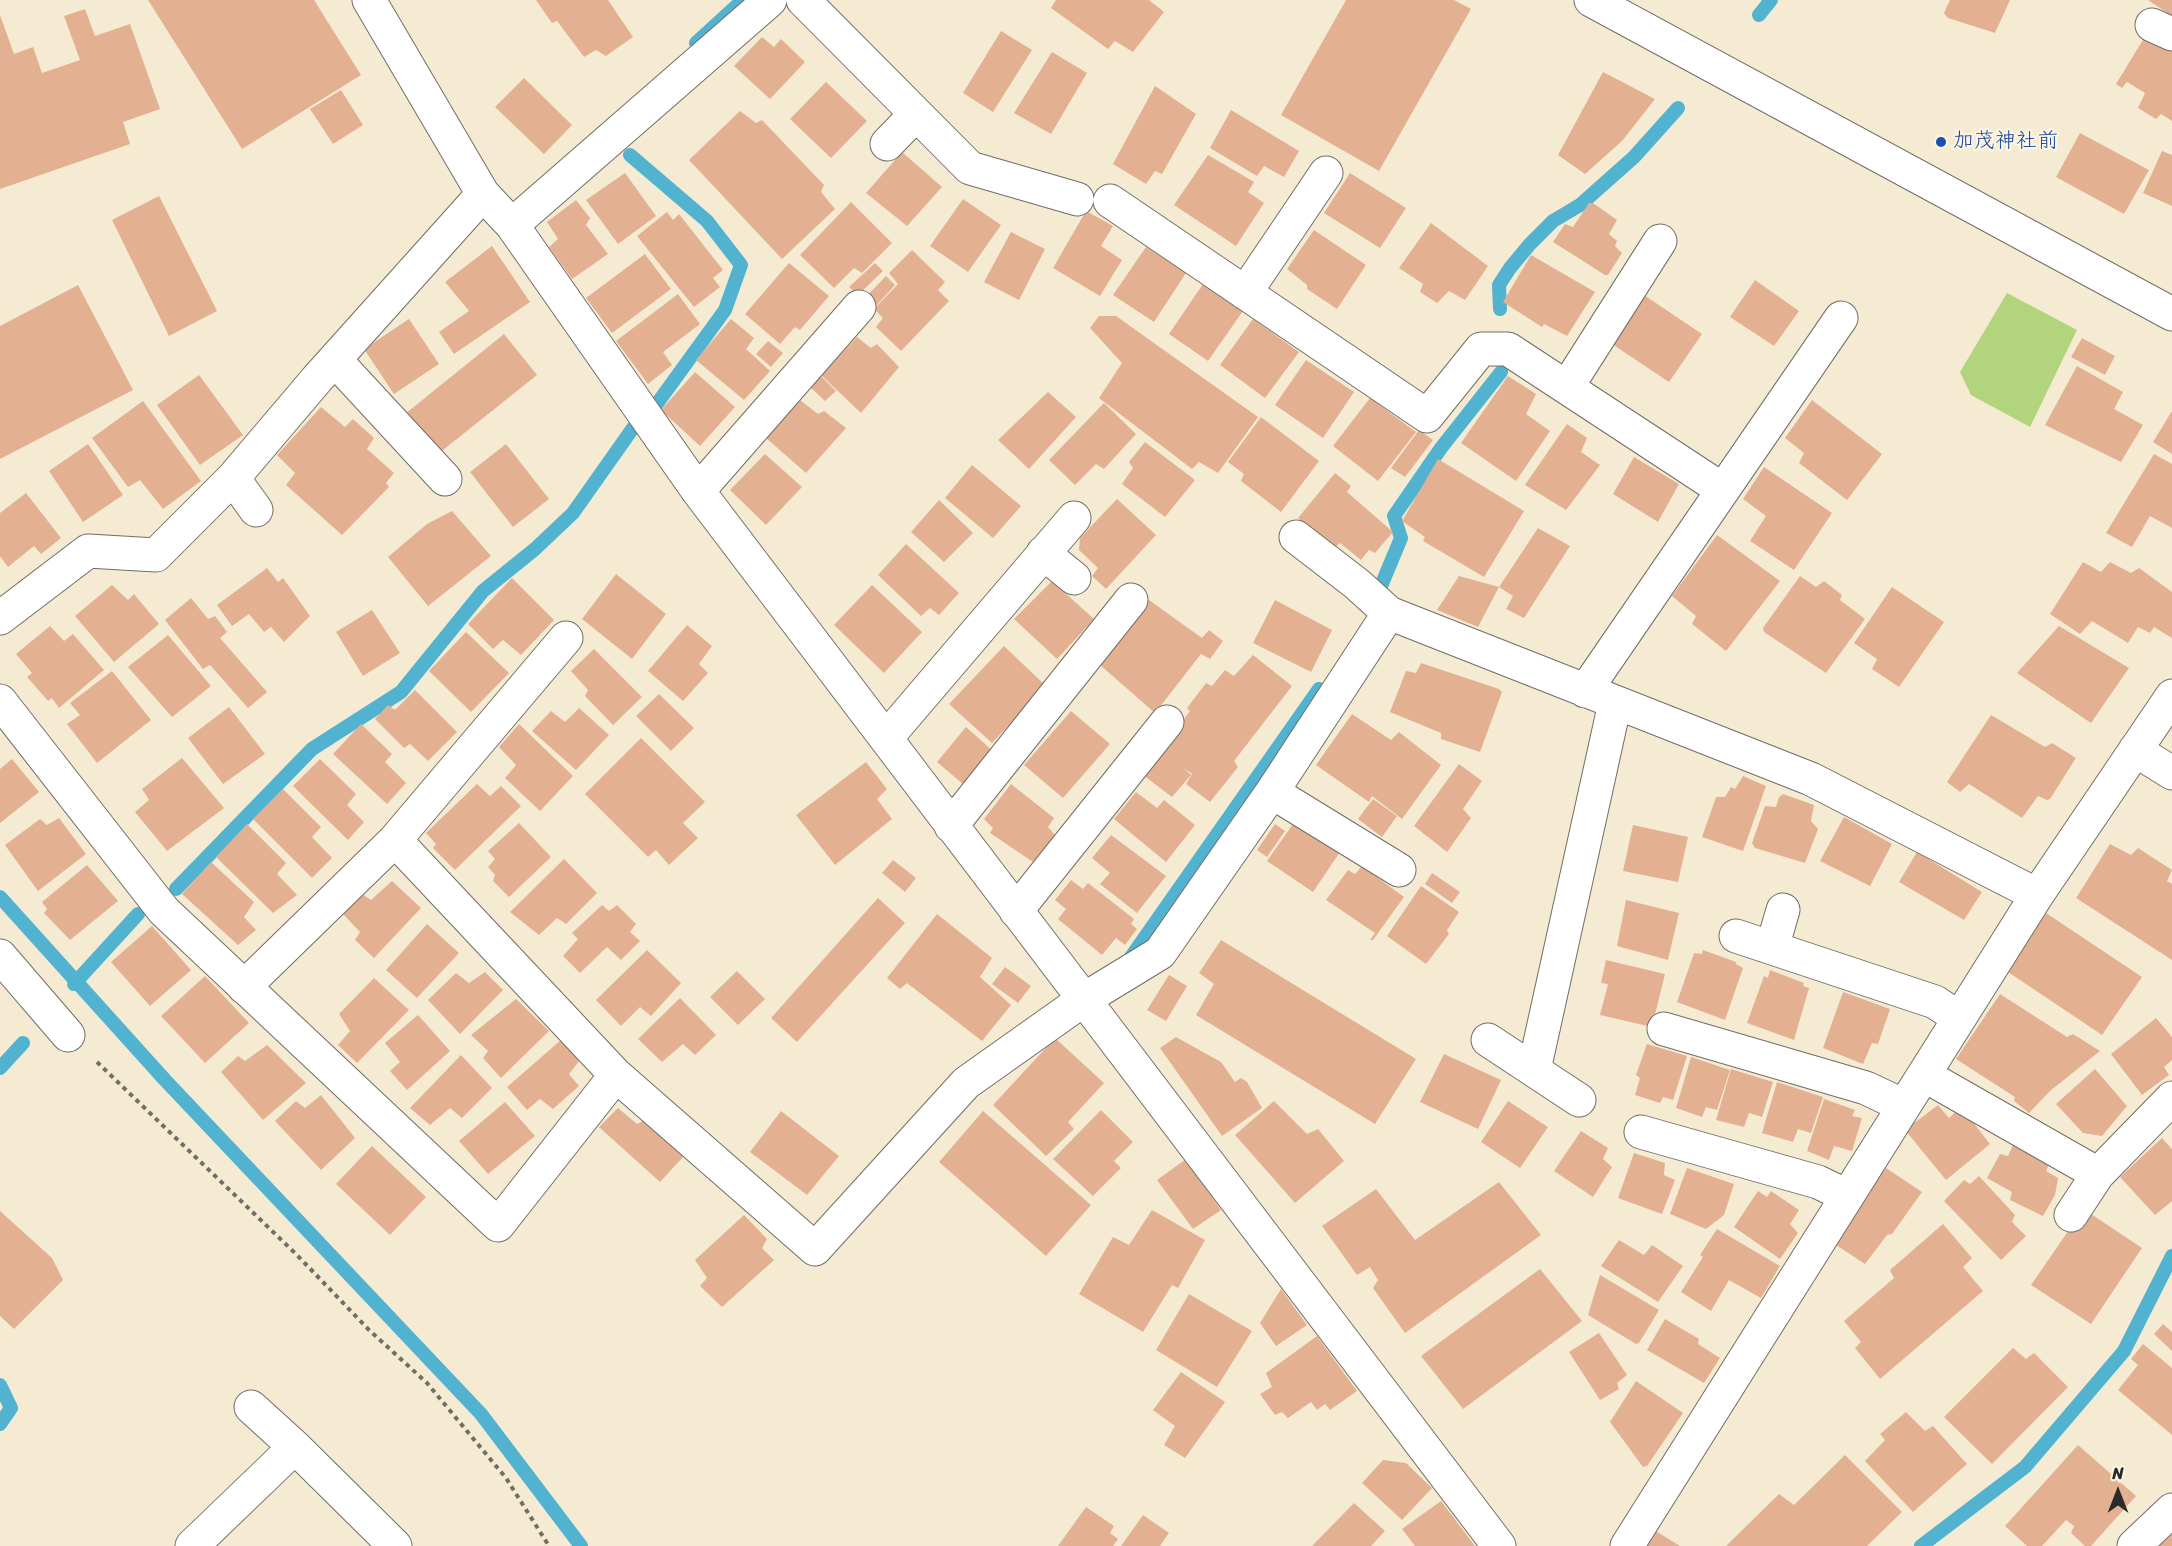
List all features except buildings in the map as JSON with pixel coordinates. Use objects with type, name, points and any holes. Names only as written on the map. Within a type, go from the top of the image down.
[{"type":"street","points":[[369,0],[483,194],[512,225],[698,491],[1499,1546]]},
{"type":"street","points":[[512,225],[770,0]]},
{"type":"street","points":[[803,0],[970,168],[1077,199]]},
{"type":"street","points":[[1612,5],[2172,314]]},
{"type":"street","points":[[887,144],[916,114]]},
{"type":"street","points":[[1245,293],[1326,173]]},
{"type":"street","points":[[0,618],[88,551],[156,555],[233,478],[483,194]]},
{"type":"street","points":[[1110,201],[1427,416],[1481,349],[1501,348],[1567,387],[1723,490]]},
{"type":"street","points":[[1567,387],[1660,241]]},
{"type":"street","points":[[698,491],[859,307]]},
{"type":"street","points":[[1585,691],[1841,318]]},
{"type":"street","points":[[335,360],[445,478]]},
{"type":"street","points":[[233,478],[256,510]]},
{"type":"street","points":[[887,737],[1074,518]]},
{"type":"street","points":[[1296,537],[1357,584],[1389,613],[1811,779],[2037,895]]},
{"type":"street","points":[[1043,553],[1074,579]]},
{"type":"street","points":[[951,826],[1131,600]]},
{"type":"street","points":[[395,840],[616,1075],[814,1249],[966,1083],[1083,999],[1160,953],[1272,792],[1389,613]]},
{"type":"street","points":[[244,987],[395,840],[566,638]]},
{"type":"street","points":[[1627,1546],[2037,895],[2172,696]]},
{"type":"street","points":[[0,701],[164,911],[498,1225],[616,1075]]},
{"type":"street","points":[[1534,1070],[1616,703]]},
{"type":"street","points":[[1016,911],[1167,722]]},
{"type":"street","points":[[2135,750],[2172,773]]},
{"type":"street","points":[[1272,792],[1399,870]]},
{"type":"street","points":[[1772,948],[1783,910]]},
{"type":"street","points":[[1736,936],[1935,1002],[1959,1018]]},
{"type":"street","points":[[0,956],[68,1035]]},
{"type":"street","points":[[1664,1029],[1866,1088],[1904,1106]]},
{"type":"street","points":[[1488,1040],[1579,1100]]},
{"type":"street","points":[[1924,1075],[2098,1174]]},
{"type":"street","points":[[2071,1215],[2098,1174],[2172,1098]]},
{"type":"street","points":[[1641,1132],[1818,1182],[1847,1196]]},
{"type":"street","points":[[251,1407],[296,1447],[395,1546]]},
{"type":"street","points":[[192,1546],[296,1447]]},
{"type":"street","points":[[2134,1546],[2172,1510]]},
{"type":"path","points":[[68,1035],[297,1255],[368,1329],[427,1383],[506,1478],[549,1546]]},
{"type":"green space","points":[[2007,293],[2077,330],[2030,427],[1971,395],[1960,372]]},
{"type":"waterway","points":[[696,43],[743,0]]},
{"type":"waterway","points":[[1759,15],[1771,0]]},
{"type":"waterway","points":[[1500,309],[1499,285],[1530,244],[1553,221],[1580,205],[1634,157],[1678,108]]},
{"type":"waterway","points":[[630,155],[707,221],[741,265],[725,310],[656,405]]},
{"type":"waterway","points":[[1381,586],[1401,538],[1394,516],[1441,448],[1501,372]]},
{"type":"waterway","points":[[176,889],[312,749],[401,692],[483,591],[535,549],[573,513],[633,428]]},
{"type":"waterway","points":[[1131,957],[1319,689]]},
{"type":"waterway","points":[[0,897],[165,1080],[481,1414],[581,1546]]},
{"type":"waterway","points":[[74,984],[138,914]]},
{"type":"waterway","points":[[0,1068],[23,1043]]},
{"type":"waterway","points":[[1921,1546],[2025,1467],[2124,1351],[2172,1256]]},
{"type":"waterway","points":[[0,1385],[11,1408],[0,1424]]},
{"type":"place","name":"加茂神社前","points":[[1941,142]]}]
